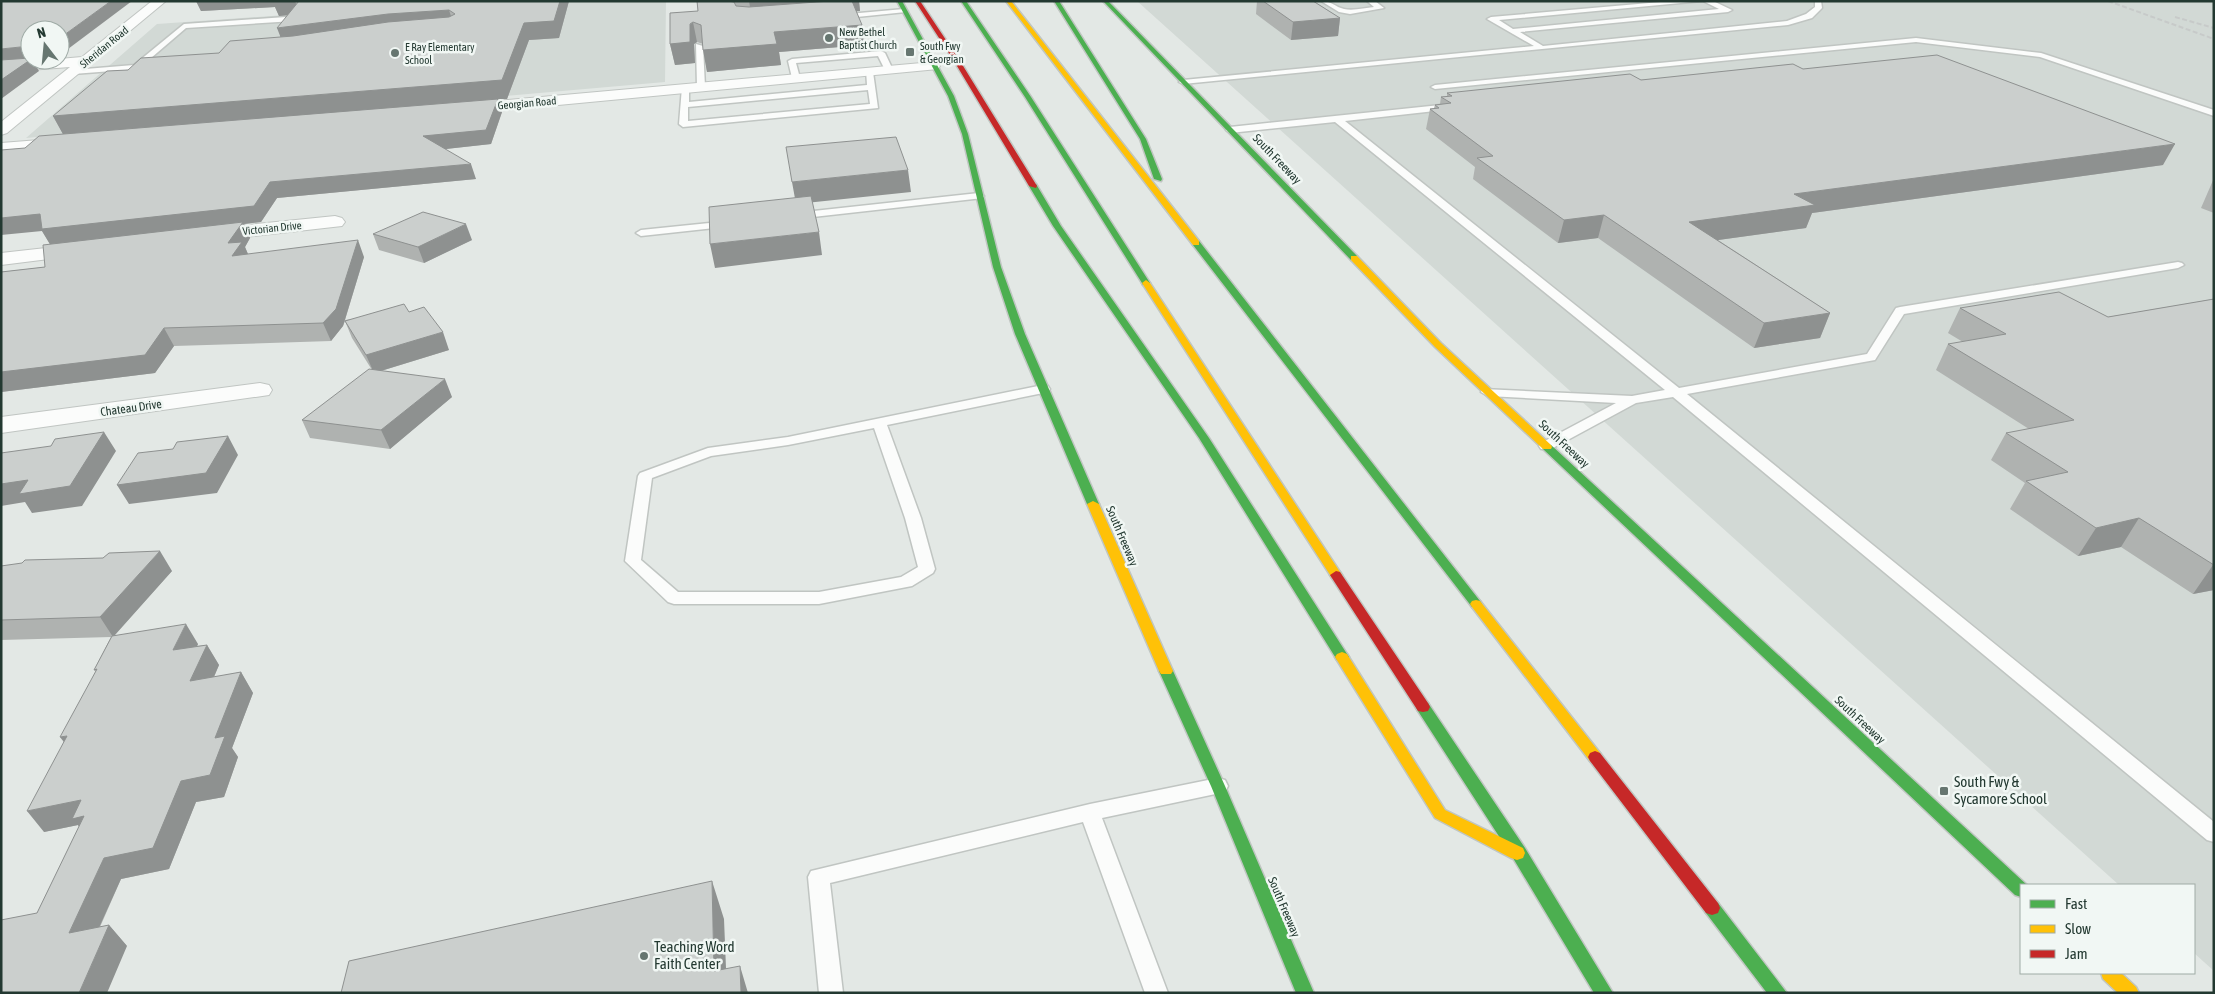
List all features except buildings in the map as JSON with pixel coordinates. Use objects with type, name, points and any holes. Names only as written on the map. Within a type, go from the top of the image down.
[{"type":"main road","points":[[917,1],[957,60],[1057,226],[1204,438],[1440,814],[1519,853]]},
{"type":"main road","points":[[963,1],[1028,97],[1211,385],[1519,853],[1604,993]]},
{"type":"main road","points":[[1008,1],[1778,993]]},
{"type":"main road","points":[[1056,1],[1143,139],[1170,208]]},
{"type":"main road","name":"South Freeway","points":[[1105,1],[1438,345],[2020,889]]},
{"type":"main road","name":"South Freeway","points":[[902,6],[952,96],[965,134],[997,267],[1020,334],[1142,619],[1218,786],[1305,993]]},
{"type":"main road","points":[[2110,974],[2130,993]]},
{"type":"street","name":"Sheridan Road","points":[[1,130],[160,1]]},
{"type":"street","points":[[1,68],[86,61]]},
{"type":"street","name":"Georgian Road","points":[[442,111],[685,97],[701,87],[796,78],[870,79],[889,70],[934,66]]},
{"type":"street","points":[[1,148],[80,142]]},
{"type":"street","name":"Victorian Drive","points":[[188,238],[335,222]]},
{"type":"street","points":[[1,258],[99,248]]},
{"type":"street","name":"Chateau Drive","points":[[1,425],[260,390]]},
{"type":"lane","points":[[1324,1],[1341,11],[1381,8],[1370,1]]},
{"type":"lane","points":[[1542,48],[1491,19],[1699,1]]},
{"type":"lane","points":[[1512,31],[1728,10],[1706,1]]},
{"type":"lane","points":[[1183,82],[1788,23],[1809,16],[1818,8],[1818,1]]},
{"type":"lane","points":[[828,18],[902,6]]},
{"type":"lane","points":[[136,67],[181,28],[187,26],[300,18],[289,31]]},
{"type":"lane","points":[[1230,130],[1460,106],[1435,87],[1916,40],[2041,55],[2214,112]]},
{"type":"lane","points":[[699,46],[701,87]]},
{"type":"lane","points":[[796,78],[792,61],[881,53],[889,70]]},
{"type":"lane","points":[[1719,59],[1737,67]]},
{"type":"lane","points":[[72,72],[155,66]]},
{"type":"lane","points":[[870,79],[875,106],[683,124],[685,97],[870,79]]},
{"type":"lane","points":[[1337,119],[1676,392],[2214,834]]},
{"type":"lane","points":[[779,218],[979,196]]},
{"type":"lane","points":[[641,234],[740,222]]},
{"type":"lane","points":[[1488,392],[1632,400],[1870,357],[1900,312],[2178,265]]},
{"type":"lane","points":[[879,422],[913,518],[926,569],[906,582],[819,598],[674,598],[633,561],[645,476],[708,452],[788,441],[879,422],[1043,389]]},
{"type":"lane","points":[[1546,446],[1632,400]]},
{"type":"lane","points":[[831,993],[819,877],[1090,812],[1218,786]]},
{"type":"lane","points":[[1090,812],[1157,993]]},
{"type":"shaded area","name":"E Ray Elementary School","points":[[483,1],[666,1],[665,82],[26,138],[157,24]]},
{"type":"shaded area","points":[[1137,1],[2214,1],[2214,971],[2195,954],[2195,884],[2118,884]]},
{"type":"railway","points":[[2108,1],[2214,39]]},
{"type":"railway","points":[[2175,17],[2214,28]]},
{"type":"traffic: fast","points":[[899,1],[951,96],[965,134],[997,267],[1020,334],[1093,504]]},
{"type":"traffic: fast","points":[[963,1],[1028,97],[1146,283]]},
{"type":"traffic: fast","points":[[1056,1],[1143,139],[1158,179]]},
{"type":"traffic: fast","points":[[1105,1],[1354,258]]},
{"type":"traffic: fast","points":[[1033,186],[1057,226],[1204,438],[1342,657]]},
{"type":"traffic: fast","points":[[1196,243],[1476,604]]},
{"type":"traffic: fast","points":[[1547,447],[2020,889]]},
{"type":"traffic: fast","points":[[1166,671],[1218,786],[1305,993]]},
{"type":"traffic: fast","points":[[1423,707],[1519,853],[1604,993]]},
{"type":"traffic: fast","points":[[1712,908],[1778,993]]},
{"type":"traffic: slow","points":[[1008,1],[1196,243]]},
{"type":"traffic: slow","points":[[1354,258],[1438,345],[1547,447]]},
{"type":"traffic: slow","points":[[1146,283],[1336,575]]},
{"type":"traffic: slow","points":[[1093,504],[1166,671]]},
{"type":"traffic: slow","points":[[1476,604],[1595,757]]},
{"type":"traffic: slow","points":[[1342,657],[1440,814],[1517,853]]},
{"type":"traffic: slow","points":[[2110,974],[2130,993]]},
{"type":"traffic: jam","points":[[917,1],[957,61],[1033,186]]},
{"type":"traffic: jam","points":[[1336,575],[1423,707]]},
{"type":"traffic: jam","points":[[1595,757],[1712,908]]},
{"type":"place","name":"New Bethel Baptist Church","points":[[829,38]]},
{"type":"place","name":"South Fwy & Georgian","points":[[910,52]]},
{"type":"place","name":"E Ray Elementary School","points":[[395,53]]},
{"type":"place","name":"South Fwy & Sycamore School","points":[[1944,791]]},
{"type":"place","name":"Teaching Word Faith Center","points":[[644,956]]}]
